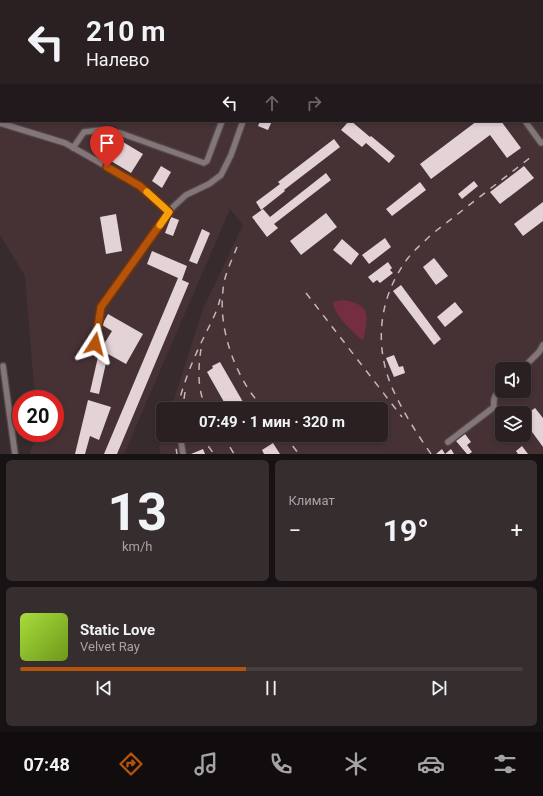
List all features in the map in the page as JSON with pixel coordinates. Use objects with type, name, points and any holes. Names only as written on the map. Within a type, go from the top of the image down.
[{"type":"street","points":[[74,148],[84,132],[101,130],[120,133],[204,162],[208,161],[222,122]]},
{"type":"street","points":[[95,344],[101,307],[173,207],[186,195],[209,184],[221,175],[231,155],[244,122]]},
{"type":"street","points":[[526,122],[541,143],[543,142]]},
{"type":"street","points":[[0,123],[65,143],[140,186],[169,212]]},
{"type":"street","points":[[529,362],[539,352],[543,345]]},
{"type":"street","points":[[3,366],[15,454]]},
{"type":"street","points":[[448,442],[494,407],[493,401],[495,396]]},
{"type":"street","points":[[181,442],[183,454]]},
{"type":"shaded area","points":[[0,122],[543,122],[543,454],[161,454],[159,448],[161,442],[388,442],[388,402],[173,402],[203,309],[243,225],[230,209],[124,454],[29,454],[34,442],[64,442],[64,390],[34,390],[25,276],[0,235]]},
{"type":"shaded area","points":[[344,300],[359,305],[366,312],[367,317],[364,338],[362,340],[345,324],[335,309],[333,304],[335,301]]},
{"type":"building","points":[[260,122],[272,122],[268,130],[258,126]]},
{"type":"building","points":[[348,122],[352,122],[395,156],[389,163],[366,143],[362,147],[341,130]]},
{"type":"building","points":[[476,122],[502,122],[521,148],[507,158],[490,135],[431,179],[420,164]]},
{"type":"building","points":[[113,136],[143,154],[131,173],[101,155]]},
{"type":"building","points":[[334,139],[340,147],[284,190],[285,191],[261,210],[256,202],[280,184],[278,182]]},
{"type":"building","points":[[161,166],[171,172],[162,188],[152,181]]},
{"type":"building","points":[[524,166],[534,178],[500,204],[490,192]]},
{"type":"building","points":[[326,173],[331,180],[274,224],[278,228],[267,237],[252,217],[263,209],[270,217]]},
{"type":"building","points":[[474,181],[478,186],[462,199],[458,194]]},
{"type":"building","points":[[420,182],[426,190],[392,216],[386,209]]},
{"type":"building","points":[[543,202],[543,221],[523,236],[514,224]]},
{"type":"building","points":[[326,213],[337,227],[301,255],[290,241]]},
{"type":"building","points":[[116,214],[122,251],[106,254],[100,217]]},
{"type":"building","points":[[171,217],[179,220],[173,236],[165,233]]},
{"type":"building","points":[[202,229],[210,233],[197,264],[189,261]]},
{"type":"building","points":[[385,238],[391,247],[369,264],[362,255]]},
{"type":"building","points":[[342,239],[359,254],[351,265],[333,250]]},
{"type":"building","points":[[152,251],[187,266],[182,280],[189,283],[117,454],[104,454],[178,278],[147,264]]},
{"type":"building","points":[[434,258],[448,276],[436,285],[423,267]]},
{"type":"building","points":[[388,262],[392,268],[390,270],[393,273],[380,283],[377,280],[373,283],[368,277]]},
{"type":"building","points":[[401,285],[441,339],[434,345],[393,291]]},
{"type":"building","points":[[455,302],[463,312],[445,327],[437,317]]},
{"type":"building","points":[[108,314],[143,334],[126,364],[108,354],[99,394],[90,392],[100,348],[101,349],[112,331],[102,325]]},
{"type":"building","points":[[394,355],[399,367],[403,366],[405,373],[394,377],[386,358]]},
{"type":"building","points":[[220,362],[243,402],[224,402],[207,372],[213,368],[212,366]]},
{"type":"building","points":[[88,400],[111,407],[99,440],[90,436],[85,454],[75,454]]},
{"type":"building","points":[[535,408],[543,418],[543,447],[531,431],[531,411]]},
{"type":"building","points":[[465,434],[471,442],[467,445],[472,452],[469,454],[467,454],[456,441]]},
{"type":"building","points":[[273,443],[280,454],[264,454],[262,450]]},
{"type":"building","points":[[522,446],[528,454],[518,454],[516,451]]},
{"type":"building","points":[[203,449],[205,454],[191,454]]},
{"type":"building","points":[[442,449],[445,454],[436,454]]},
{"type":"building","points":[[451,449],[454,454],[445,454]]},
{"type":"railway","points":[[431,454],[412,426],[400,404],[389,379],[384,361],[382,326],[390,291],[408,258],[432,234],[531,157]]},
{"type":"railway","points":[[237,247],[228,268],[224,284],[222,302],[224,328],[231,353],[241,376],[258,402]]},
{"type":"railway","points":[[306,293],[402,417]]},
{"type":"railway","points":[[179,402],[192,364],[215,314],[220,299]]},
{"type":"railway","points":[[201,349],[199,380],[201,395],[204,402]]},
{"type":"railway","points":[[185,392],[185,402]]},
{"type":"railway","points":[[175,442],[177,454]]},
{"type":"railway","points":[[205,442],[214,454]]},
{"type":"railway","points":[[227,442],[234,454]]},
{"type":"railway","points":[[290,442],[299,454]]},
{"type":"slow traffic","points":[[147,192],[169,212],[160,225]]},
{"type":"route","points":[[95,344],[101,307],[169,212],[140,186],[107,167]]}]
